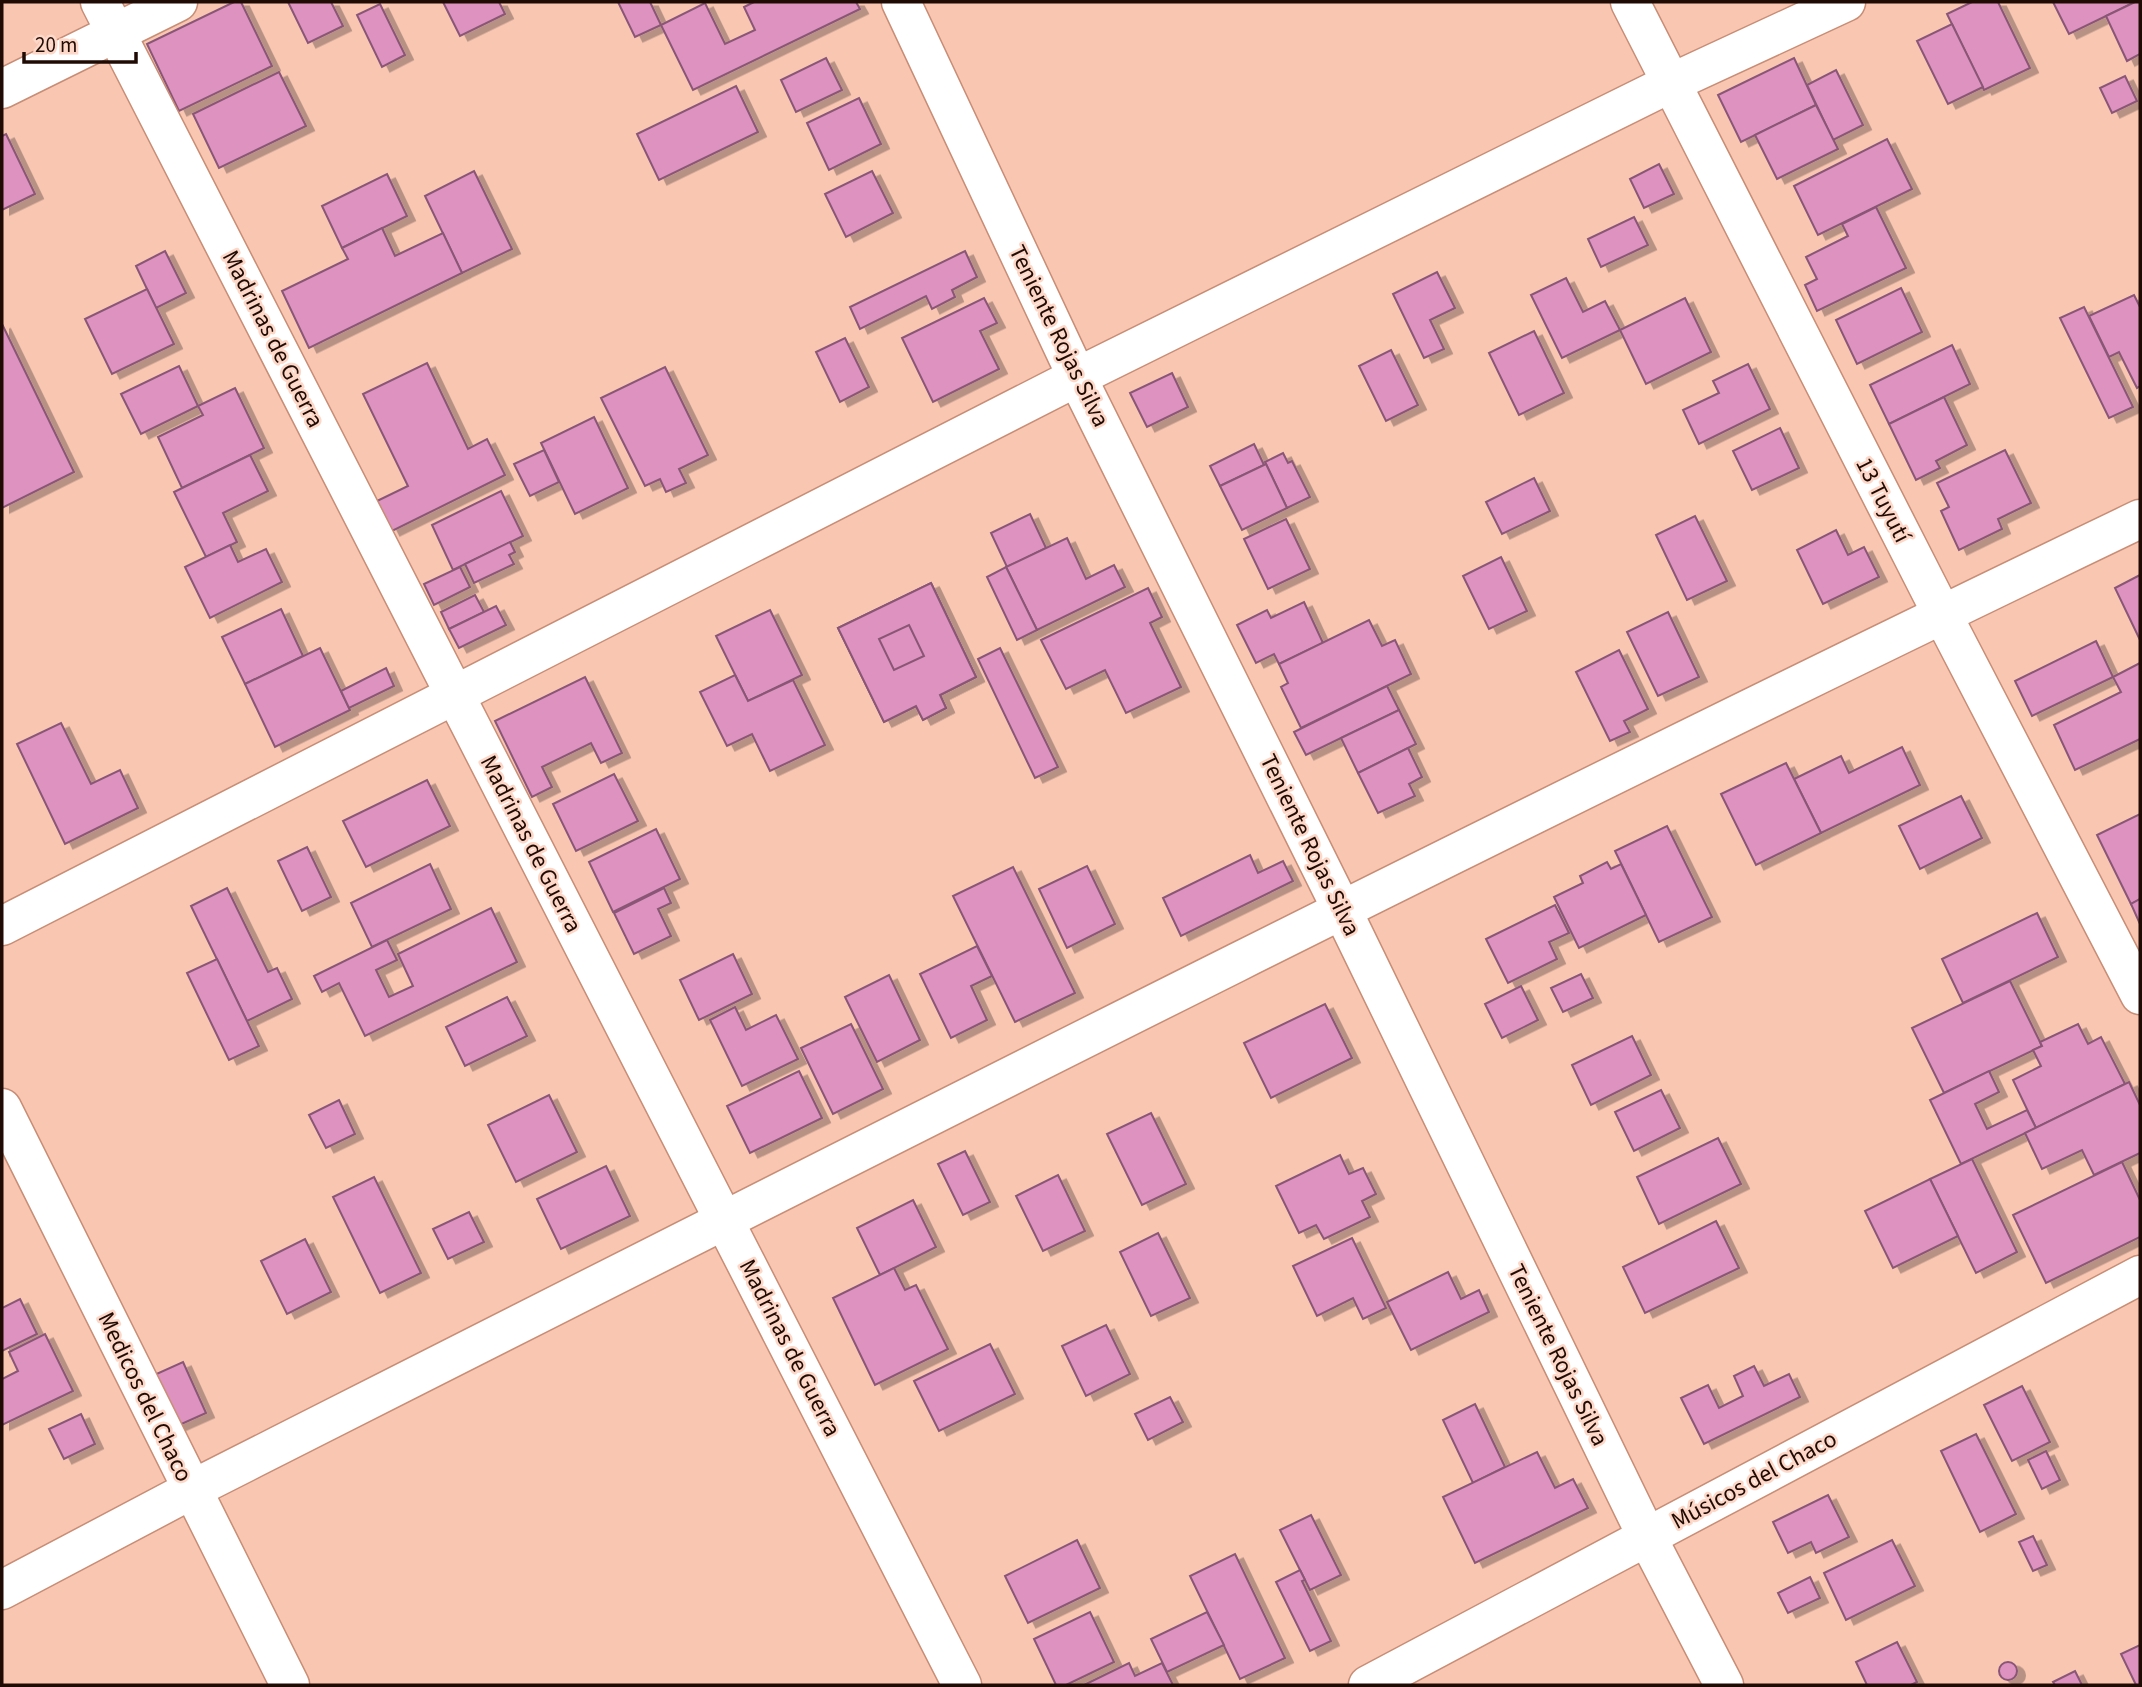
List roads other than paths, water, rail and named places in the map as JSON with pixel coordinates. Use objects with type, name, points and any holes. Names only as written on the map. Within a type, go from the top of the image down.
[{"type":"street","points":[[2,89],[108,17],[178,2]]},
{"type":"street","name":"Teniente Rojas Silva","points":[[901,2],[1077,377],[1342,909],[1647,1537],[1724,1685]]},
{"type":"street","name":"13 Tuyutí","points":[[1630,2],[2140,995]]},
{"type":"street","points":[[2,926],[1077,377],[1671,83],[1846,2]]},
{"type":"street","name":"Madrinas de Guerra","points":[[108,17],[962,1685]]},
{"type":"street","points":[[2,1590],[191,1490],[1342,909],[2140,519]]},
{"type":"street","name":"Medicos del Chaco","points":[[2,1108],[290,1685]]},
{"type":"street","name":"Músicos del Chaco","points":[[1368,1685],[2140,1275]]}]
